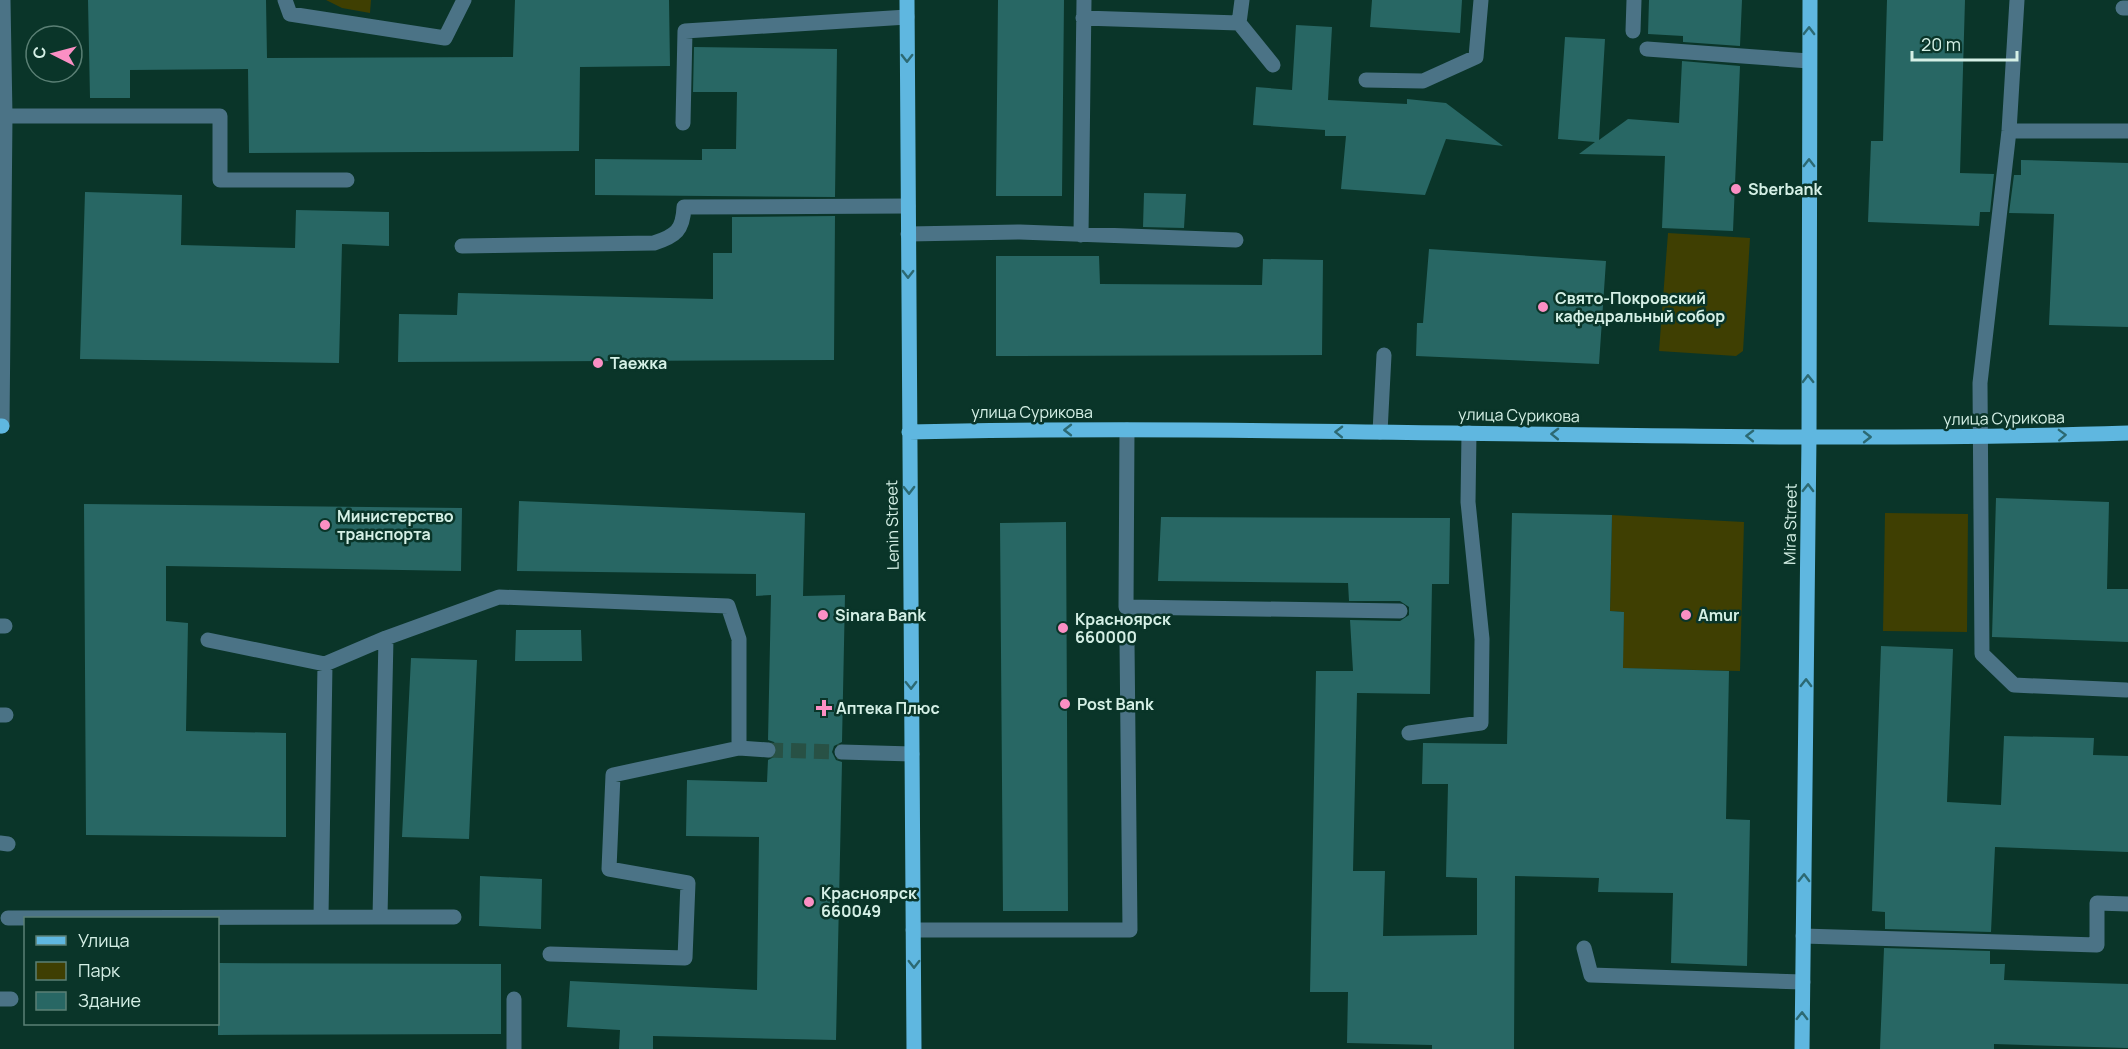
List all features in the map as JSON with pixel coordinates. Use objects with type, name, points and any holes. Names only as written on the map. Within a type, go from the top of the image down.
[{"type":"main road","name":"Lenin Street","points":[[907,0],[914,1049]]},
{"type":"main road","name":"Mira Street","points":[[1802,1049],[1809,437],[1810,0]]},
{"type":"main road","name":"улица Сурикова","points":[[909,432],[1127,430],[1979,437],[2128,432]]},
{"type":"street","points":[[1,426],[5,116],[3,0]]},
{"type":"street","points":[[285,0],[290,14],[445,38],[464,0]]},
{"type":"street","points":[[1081,235],[1084,0]]},
{"type":"street","points":[[1242,0],[1239,24],[1273,65]]},
{"type":"street","points":[[1366,80],[1424,81],[1476,57],[1481,0]]},
{"type":"street","points":[[1633,31],[1634,0]]},
{"type":"street","points":[[2017,0],[2009,131],[1980,383],[1982,654],[2014,685],[2126,690]]},
{"type":"street","points":[[683,123],[685,31],[907,17]]},
{"type":"street","points":[[1083,18],[1239,24]]},
{"type":"street","points":[[1647,50],[1809,61]]},
{"type":"street","points":[[5,116],[220,116],[220,180],[347,180]]},
{"type":"street","points":[[2009,131],[2128,131]]},
{"type":"street","points":[[462,246],[654,243],[673,237],[683,226],[684,207],[908,206]]},
{"type":"street","points":[[909,234],[1020,232],[1236,240]]},
{"type":"street","points":[[1380,432],[1384,355]]},
{"type":"street","points":[[1127,430],[1126,607],[1400,611]]},
{"type":"street","points":[[1409,733],[1481,723],[1482,639],[1468,502],[1469,433]]},
{"type":"street","points":[[208,640],[325,664],[499,597],[728,606],[740,639],[739,748]]},
{"type":"street","points":[[380,917],[386,639]]},
{"type":"street","points":[[913,930],[1130,930],[1127,642]]},
{"type":"street","points":[[321,917],[325,664]]},
{"type":"street","points":[[550,954],[685,958],[688,883],[609,869],[613,775],[739,748],[768,750]]},
{"type":"street","points":[[842,752],[912,754]]},
{"type":"street","points":[[1803,936],[2097,945],[2097,903],[2128,904]]},
{"type":"street","points":[[219,917],[454,917]]},
{"type":"street","points":[[8,918],[24,918]]},
{"type":"street","points":[[1584,948],[1591,975],[1803,982]]},
{"type":"street","points":[[513,1049],[514,999]]},
{"type":"green space","points":[[326,0],[371,0],[370,13],[342,8]]},
{"type":"green space","points":[[1668,233],[1750,238],[1743,351],[1736,356],[1659,351]]},
{"type":"green space","points":[[1885,513],[1968,514],[1967,632],[1883,631]]},
{"type":"green space","points":[[1612,515],[1744,522],[1740,671],[1607,668],[1623,644],[1624,612],[1610,611]]},
{"type":"building","points":[[88,0],[266,0],[267,58],[513,57],[515,0],[669,0],[670,66],[580,67],[579,151],[249,153],[248,69],[130,70],[130,98],[90,98]]},
{"type":"building","points":[[998,0],[1064,0],[1062,196],[996,196]]},
{"type":"building","points":[[1372,0],[1462,0],[1460,33],[1370,27]]},
{"type":"building","points":[[1649,0],[1742,0],[1740,46],[1683,42],[1683,36],[1648,34]]},
{"type":"building","points":[[1887,0],[1965,0],[1960,173],[1994,174],[1990,212],[1980,212],[1979,226],[1868,222],[1871,141],[1883,141]]},
{"type":"building","points":[[1296,25],[1332,27],[1328,100],[1407,104],[1407,99],[1446,103],[1503,146],[1446,139],[1425,195],[1341,189],[1346,136],[1325,136],[1325,130],[1253,125],[1256,87],[1292,90]]},
{"type":"building","points":[[1565,37],[1605,39],[1599,140],[1628,119],[1679,123],[1682,61],[1740,66],[1733,231],[1662,228],[1665,156],[1579,154],[1595,142],[1558,139]]},
{"type":"building","points":[[694,47],[837,49],[835,197],[595,195],[595,159],[702,160],[702,149],[736,149],[737,92],[693,92]]},
{"type":"building","points":[[2021,160],[2128,163],[2128,327],[2049,325],[2054,214],[2009,213],[2014,175],[2021,175]]},
{"type":"building","points":[[85,192],[182,195],[181,245],[295,248],[296,210],[389,212],[389,246],[342,244],[339,363],[80,359]]},
{"type":"building","points":[[1144,193],[1186,194],[1184,228],[1143,227]]},
{"type":"building","points":[[835,216],[834,360],[398,362],[399,314],[457,315],[458,293],[713,299],[713,253],[732,253],[732,217]]},
{"type":"building","name":"Свято-Покровский кафедральный собор","points":[[1429,249],[1606,261],[1599,364],[1416,356],[1417,323],[1423,323]]},
{"type":"building","points":[[996,256],[1099,256],[1100,284],[1262,285],[1263,259],[1323,260],[1322,355],[996,356]]},
{"type":"building","points":[[1996,498],[2109,502],[2107,589],[2128,589],[2128,642],[1992,637]]},
{"type":"building","points":[[519,501],[805,513],[803,596],[845,595],[842,742],[834,746],[832,752],[836,760],[842,762],[836,1040],[653,1036],[653,1049],[619,1049],[620,1030],[567,1027],[570,981],[757,990],[759,837],[686,836],[687,780],[767,782],[768,760],[776,756],[778,750],[774,742],[768,740],[771,595],[756,596],[756,574],[517,571]]},
{"type":"building","points":[[84,504],[462,508],[461,571],[166,566],[166,621],[188,623],[186,731],[286,733],[286,837],[86,835]]},
{"type":"building","points":[[1512,513],[1612,515],[1610,611],[1624,612],[1623,668],[1729,671],[1726,819],[1750,820],[1747,966],[1671,963],[1673,893],[1598,892],[1599,878],[1515,876],[1514,1049],[1432,1049],[1432,1045],[1347,1043],[1348,992],[1310,992],[1316,671],[1353,671],[1350,620],[1400,621],[1409,615],[1409,607],[1400,601],[1349,601],[1348,583],[1158,581],[1161,517],[1450,518],[1449,584],[1432,584],[1430,694],[1357,693],[1353,871],[1385,871],[1383,936],[1477,935],[1477,878],[1446,877],[1448,784],[1422,784],[1423,743],[1507,744]]},
{"type":"building","points":[[1066,522],[1068,911],[1003,911],[1000,523]]},
{"type":"building","points":[[516,630],[581,630],[582,661],[515,661]]},
{"type":"building","points":[[1881,646],[1953,649],[1947,802],[2001,805],[2004,736],[2094,738],[2093,755],[2128,756],[2128,852],[1995,847],[1991,932],[1885,929],[1885,912],[1872,911]]},
{"type":"building","points":[[411,658],[477,660],[469,839],[402,837]]},
{"type":"building","points":[[480,876],[542,879],[541,929],[479,926]]},
{"type":"building","points":[[1884,948],[1990,951],[1990,964],[2005,964],[2004,980],[2128,984],[2128,1048],[1994,1044],[1994,1049],[1880,1049]]},
{"type":"building","points":[[219,963],[501,964],[501,1034],[218,1035]]},
{"type":"tunnel","points":[[768,750],[842,752]]},
{"type":"place","name":"Sberbank","points":[[1736,189]]},
{"type":"place","name":"Свято-Покровский кафедральный собор","points":[[1543,307]]},
{"type":"place","name":"Таежка","points":[[598,363]]},
{"type":"place","name":"Министерство транспорта","points":[[325,525]]},
{"type":"place","name":"Sinara Bank","points":[[823,615]]},
{"type":"place","name":"Amur","points":[[1686,615]]},
{"type":"place","name":"Красноярск 660000","points":[[1063,628]]},
{"type":"place","name":"Post Bank","points":[[1065,704]]},
{"type":"place","name":"Аптека Плюс","points":[[824,708]]},
{"type":"place","name":"Красноярск 660049","points":[[809,902]]}]
